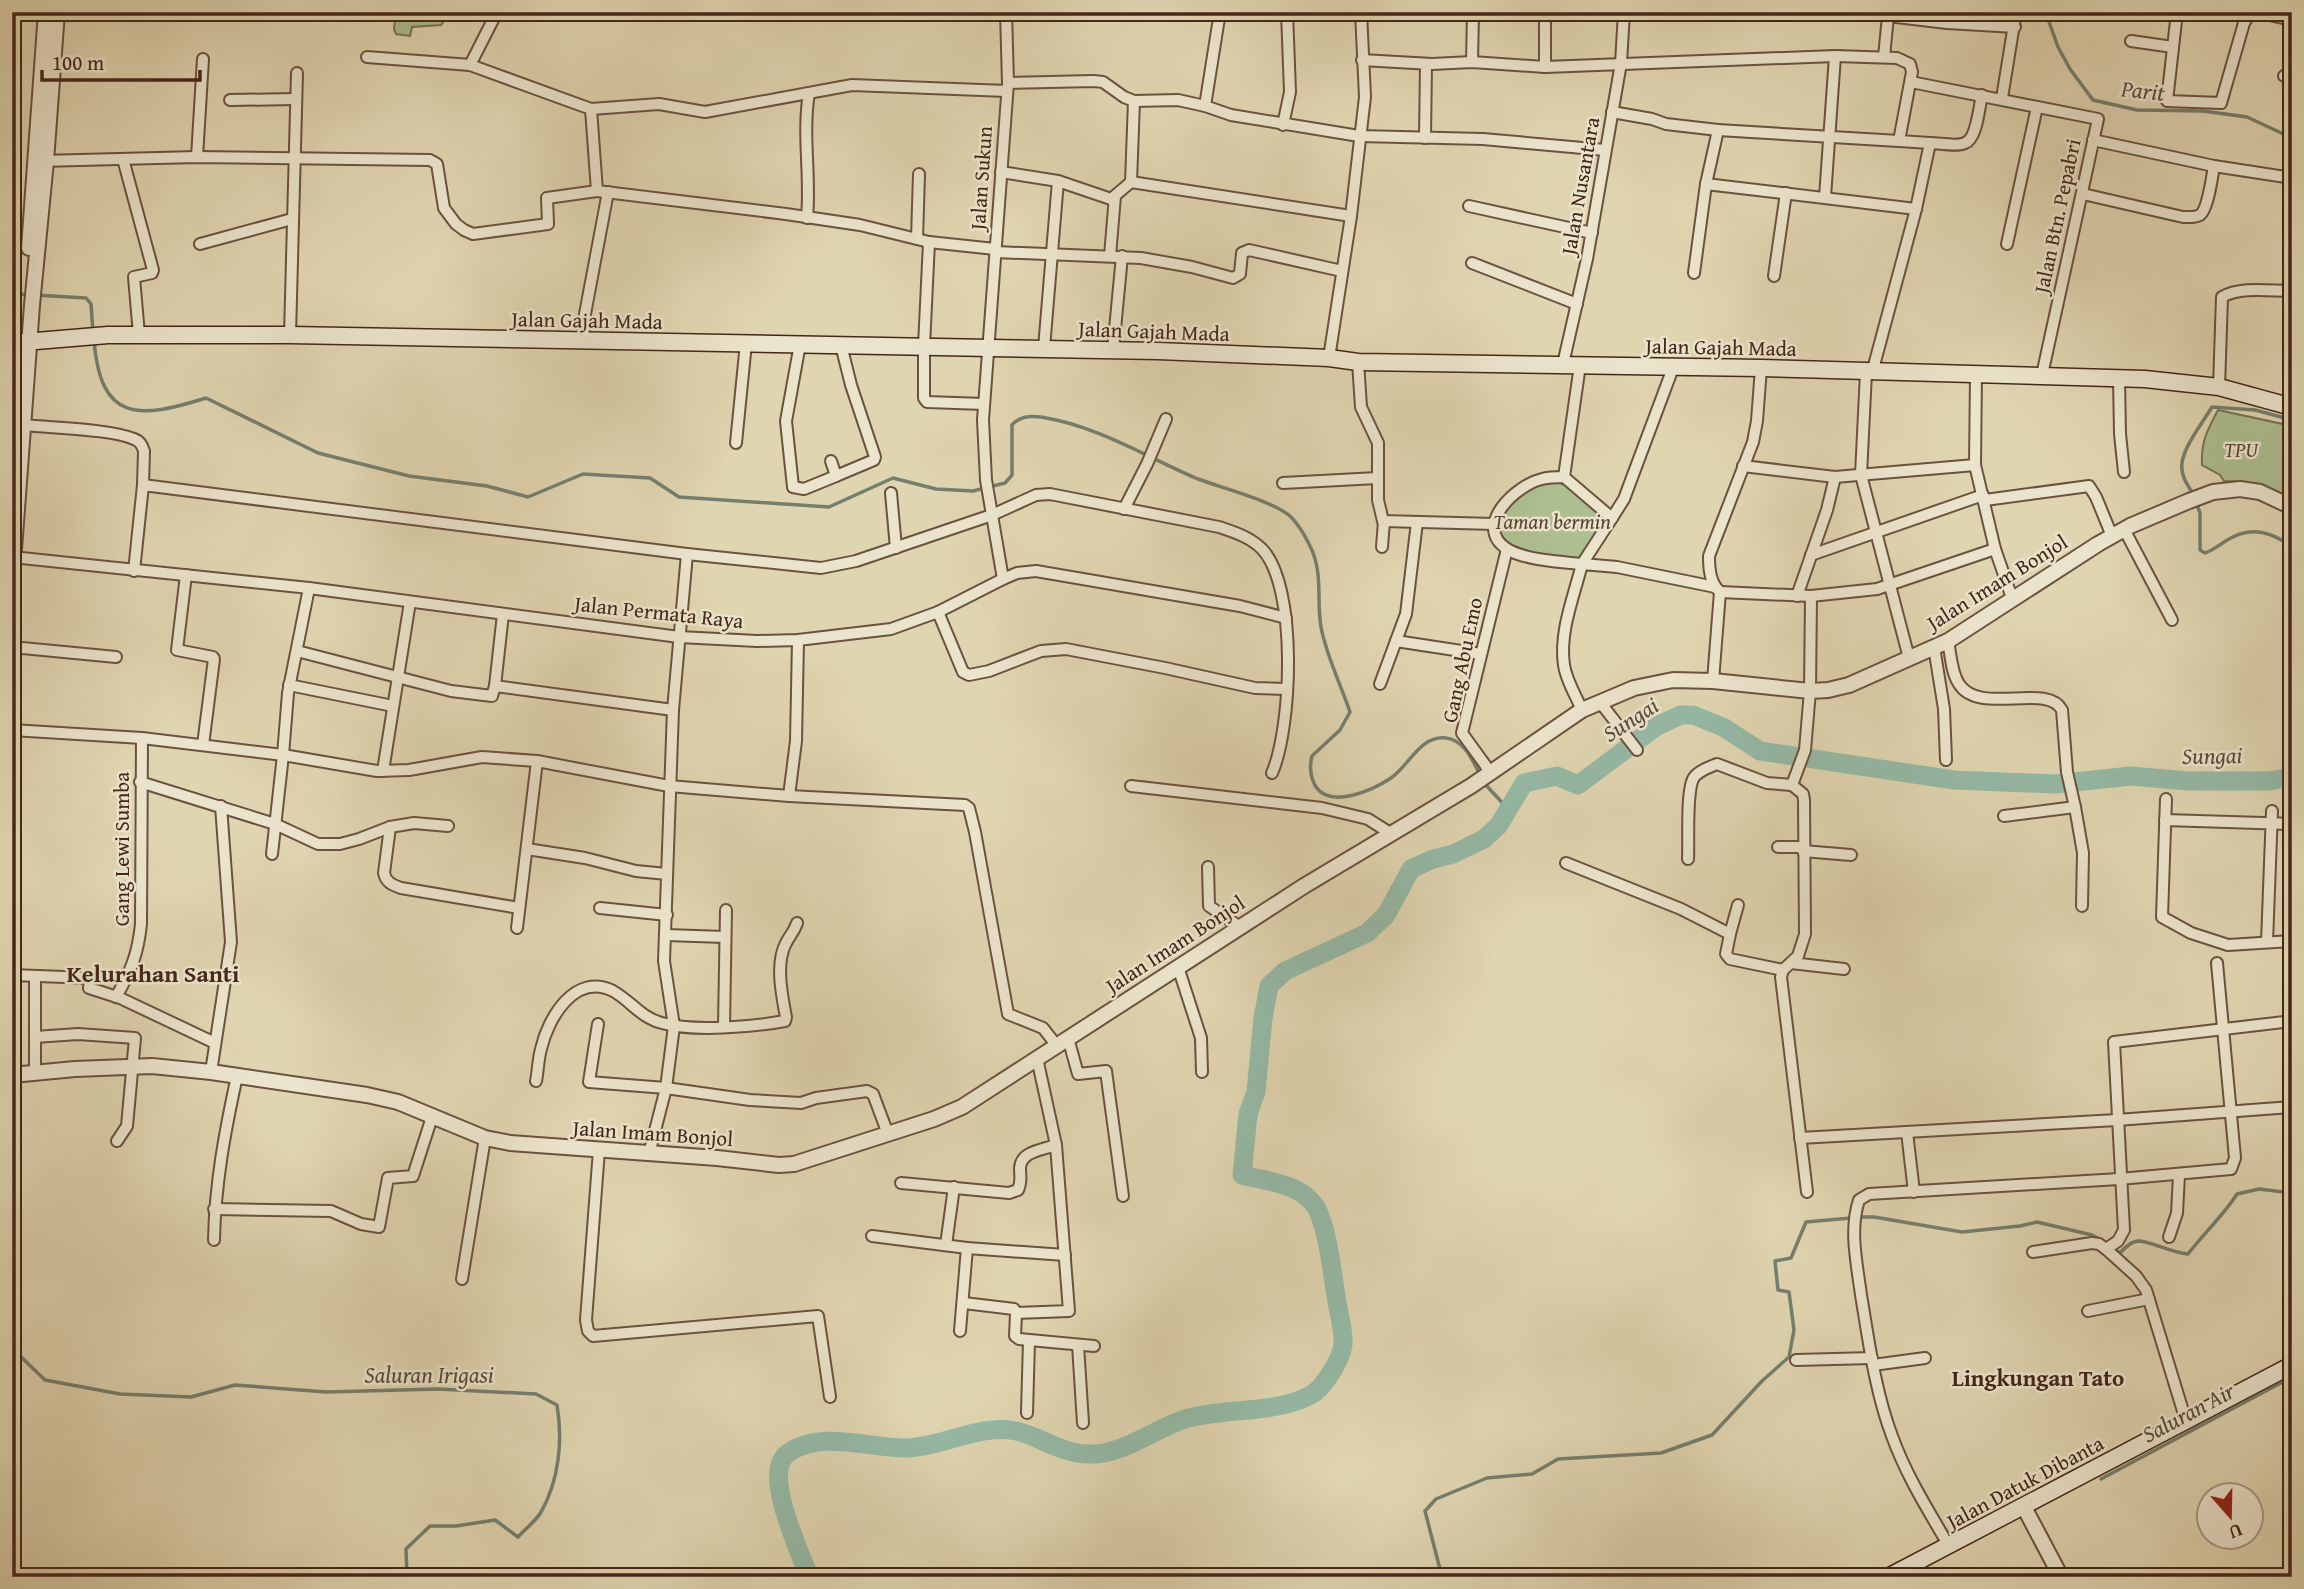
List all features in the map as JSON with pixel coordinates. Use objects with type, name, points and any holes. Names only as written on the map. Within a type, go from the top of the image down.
[{"type":"main road","name":"Jalan Gajah Mada","points":[[21,342],[108,335],[290,335],[1044,348],[1329,358],[1358,362],[2042,375],[2183,381],[2218,387],[2292,407]]},
{"type":"main road","name":"Jalan Datuk Dibanta","points":[[1888,1577],[2292,1365]]},
{"type":"street","points":[[12,437],[21,342],[31,282],[40,161],[46,12]]},
{"type":"street","points":[[40,161],[57,12]]},
{"type":"street","points":[[470,65],[497,12]]},
{"type":"street","name":"Jalan Sukun","points":[[1003,579],[986,480],[984,404],[1008,87],[1006,12]]},
{"type":"street","points":[[1205,106],[1220,12]]},
{"type":"street","points":[[1283,125],[1290,92],[1287,12]]},
{"type":"street","points":[[1329,358],[1351,216],[1365,97],[1361,12]]},
{"type":"street","points":[[1472,62],[1473,12]]},
{"type":"street","points":[[1545,12],[1545,67]]},
{"type":"street","name":"Jalan Nusantara","points":[[1564,477],[1577,304],[1592,233],[1620,63],[1624,12]]},
{"type":"street","points":[[2002,98],[2016,12]]},
{"type":"street","points":[[2177,12],[2167,101],[2221,103],[2244,23],[2249,15],[2256,12],[2292,20]]},
{"type":"street","points":[[1884,57],[1888,14],[1947,23],[2015,27]]},
{"type":"street","points":[[2131,41],[2173,47]]},
{"type":"street","points":[[1362,60],[1426,64],[1472,62],[1545,67],[1835,56],[1897,58],[1910,64],[1912,68],[1899,141]]},
{"type":"street","points":[[1825,197],[1835,56]]},
{"type":"street","points":[[367,57],[470,65],[591,109],[659,104],[705,112],[852,85],[1008,87],[1094,81],[1103,82],[1134,101],[1178,100],[1231,115],[1359,136],[1483,139],[1605,150]]},
{"type":"street","points":[[197,157],[203,60]]},
{"type":"street","points":[[1425,138],[1426,64]]},
{"type":"street","points":[[290,335],[296,74]]},
{"type":"street","name":"Jalan Btn. Pepabri","points":[[1911,82],[2002,98],[2098,120],[2042,375]]},
{"type":"street","points":[[807,218],[809,201],[805,141],[809,93]]},
{"type":"street","points":[[1612,112],[1652,118],[1666,124],[1718,130],[1962,144],[1969,141],[1975,130],[1982,95]]},
{"type":"street","points":[[230,100],[296,99]]},
{"type":"street","points":[[1131,182],[1134,101]]},
{"type":"street","points":[[2007,244],[2037,107]]},
{"type":"street","points":[[583,341],[602,191],[591,109]]},
{"type":"street","points":[[1694,273],[1706,184],[1718,130]]},
{"type":"street","points":[[2093,140],[2214,166],[2292,178]]},
{"type":"street","points":[[1909,658],[1860,475],[1869,372],[1916,209],[1930,143]]},
{"type":"street","points":[[40,161],[197,157],[435,161],[444,208],[456,224],[473,234],[548,224],[547,198],[602,191],[860,226],[929,242],[995,251],[1122,256],[1192,267],[1233,278],[1240,274],[1242,253],[1249,250],[1342,271]]},
{"type":"street","points":[[123,159],[153,270],[152,273],[135,277],[139,335]]},
{"type":"street","points":[[2083,194],[2193,217],[2201,214],[2205,207],[2214,166]]},
{"type":"street","points":[[1001,172],[1058,181],[1111,200],[1131,182],[1351,216]]},
{"type":"street","points":[[917,239],[919,174]]},
{"type":"street","points":[[1044,348],[1058,181]]},
{"type":"street","points":[[1706,184],[1916,209]]},
{"type":"street","points":[[1774,276],[1786,193]]},
{"type":"street","points":[[1110,256],[1115,195]]},
{"type":"street","points":[[1469,206],[1592,233]]},
{"type":"street","points":[[200,244],[292,219]]},
{"type":"street","points":[[929,242],[923,346],[925,401],[984,404]]},
{"type":"street","points":[[1113,350],[1122,256]]},
{"type":"street","points":[[1472,262],[1577,304]]},
{"type":"street","points":[[2218,387],[2222,298],[2229,293],[2292,291]]},
{"type":"street","points":[[12,577],[25,425],[21,342]]},
{"type":"street","points":[[736,443],[746,343]]},
{"type":"street","points":[[800,344],[786,421],[793,487],[804,489],[874,460],[875,457],[841,345]]},
{"type":"street","points":[[1358,362],[1362,407],[1378,443],[1377,478],[1380,515],[1384,521],[1382,547]]},
{"type":"street","points":[[1582,710],[1566,673],[1564,651],[1567,622],[1582,564],[1624,499],[1673,368]]},
{"type":"street","points":[[1713,681],[1717,590],[1709,572],[1709,556],[1756,431],[1761,368]]},
{"type":"street","points":[[1976,374],[1975,465],[1995,549],[2012,598]]},
{"type":"street","points":[[2119,379],[2124,472]]},
{"type":"street","points":[[1124,509],[1167,419]]},
{"type":"street","points":[[25,425],[119,435],[143,445],[143,485],[134,571]]},
{"type":"street","points":[[831,461],[836,476]]},
{"type":"street","points":[[1744,466],[1835,477],[1975,465]]},
{"type":"street","points":[[1612,518],[1564,477],[1542,479],[1525,486],[1498,511],[1494,524],[1495,536],[1507,549],[1522,555],[1618,567],[1717,590],[1797,596],[1851,593],[1891,585],[1995,549]]},
{"type":"street","points":[[1797,596],[1827,510],[1835,477]]},
{"type":"street","points":[[1283,482],[1377,478]]},
{"type":"street","points":[[143,485],[687,554],[821,568],[845,565],[992,515],[1043,494],[1219,527],[1252,540],[1263,550],[1284,601],[1286,689],[1280,749],[1272,773]]},
{"type":"street","points":[[1811,555],[1984,498],[2089,486],[2172,620]]},
{"type":"street","name":"Jalan Imam Bonjol","points":[[12,1074],[152,1066],[211,1072],[398,1102],[485,1138],[599,1150],[794,1164],[962,1107],[1240,927],[1484,778],[1582,710],[1600,702],[1641,686],[1673,681],[1713,681],[1810,691],[1849,685],[1948,641],[2118,532],[2196,498],[2227,490],[2249,490],[2292,507]]},
{"type":"street","points":[[891,493],[896,548]]},
{"type":"street","points":[[1384,521],[1494,524]]},
{"type":"street","points":[[1380,684],[1406,614],[1417,522]]},
{"type":"street","name":"Gang Abu Emo","points":[[1484,778],[1462,733],[1507,549]]},
{"type":"street","points":[[649,1154],[666,1088],[674,1026],[665,975],[669,786],[687,554]]},
{"type":"street","name":"Jalan Permata Raya","points":[[13,557],[309,588],[679,638],[798,640],[876,633],[937,612],[1003,579],[1026,571],[1044,571],[1240,606],[1286,618]]},
{"type":"street","points":[[186,575],[177,650],[214,659],[204,746]]},
{"type":"street","points":[[272,854],[289,685],[309,588]]},
{"type":"street","points":[[1792,785],[1797,765],[1805,750],[1810,691],[1811,596]]},
{"type":"street","points":[[383,771],[411,601]]},
{"type":"street","points":[[937,612],[963,672],[969,675],[989,671],[1041,651],[1066,649],[1255,688],[1286,689]]},
{"type":"street","points":[[297,651],[452,691],[492,696],[503,614]]},
{"type":"street","points":[[789,796],[796,729],[798,640]]},
{"type":"street","points":[[1396,641],[1481,654]]},
{"type":"street","points":[[1948,641],[1954,672],[1965,691],[1974,696],[1998,699],[2049,699],[2060,706],[2067,772],[2083,853],[2082,906]]},
{"type":"street","points":[[12,647],[116,657]]},
{"type":"street","points":[[1934,647],[1944,709],[1946,760]]},
{"type":"street","points":[[289,685],[393,706]]},
{"type":"street","points":[[495,685],[673,710]]},
{"type":"street","points":[[1600,702],[1637,750]]},
{"type":"street","points":[[12,730],[142,738],[283,755],[383,771],[409,770],[482,757],[537,761],[669,786],[967,806],[975,832],[1008,1014],[1042,1028],[1062,1042],[1078,1074],[1106,1071],[1123,1196]]},
{"type":"street","name":"Gang Lewi Sumba","points":[[116,997],[132,969],[142,924],[142,738]]},
{"type":"street","points":[[517,928],[537,761]]},
{"type":"street","points":[[1688,859],[1690,797],[1693,779],[1697,773],[1717,764],[1767,783],[1792,785],[1803,794],[1805,934],[1802,949],[1781,977],[1807,1192]]},
{"type":"street","points":[[140,782],[275,824],[318,844],[340,844],[390,827],[414,823],[448,826]]},
{"type":"street","points":[[1131,786],[1322,808],[1368,819],[1390,833]]},
{"type":"street","points":[[2166,799],[2162,918],[2190,933],[2228,945],[2292,941]]},
{"type":"street","points":[[211,1072],[231,943],[221,806]]},
{"type":"street","points":[[2004,816],[2075,807]]},
{"type":"street","points":[[2267,942],[2272,811]]},
{"type":"street","points":[[2165,820],[2292,824]]},
{"type":"street","points":[[390,827],[384,873],[391,884],[519,908]]},
{"type":"street","points":[[1778,847],[1851,855]]},
{"type":"street","points":[[527,849],[585,858],[636,871],[667,874]]},
{"type":"street","points":[[1566,863],[1681,909],[1730,934]]},
{"type":"street","points":[[1208,867],[1209,906],[1240,927]]},
{"type":"street","points":[[1738,905],[1726,954],[1730,958],[1787,967],[1844,969]]},
{"type":"street","points":[[600,908],[667,915]]},
{"type":"street","points":[[724,1026],[726,910]]},
{"type":"street","points":[[536,1081],[546,1034],[568,997],[577,991],[594,987],[609,989],[628,1000],[651,1020],[674,1026],[724,1026],[785,1021],[780,981],[785,944],[797,923]]},
{"type":"street","points":[[666,935],[725,937]]},
{"type":"street","points":[[1949,1546],[1902,1461],[1886,1418],[1872,1361],[1855,1256],[1854,1221],[1859,1200],[1869,1194],[2119,1180],[2231,1169],[2235,1158],[2217,963]]},
{"type":"street","points":[[1178,967],[1200,1038],[1202,1072]]},
{"type":"street","points":[[12,975],[90,978],[89,988],[116,997],[215,1043]]},
{"type":"street","points":[[34,976],[35,1072]]},
{"type":"street","points":[[2106,1250],[2118,1241],[2124,1230],[2119,1180],[2114,1042],[2292,1021]]},
{"type":"street","points":[[598,1024],[589,1082],[801,1103],[816,1098],[867,1091],[873,1094],[888,1134]]},
{"type":"street","points":[[35,1037],[78,1034],[135,1038],[127,1126],[117,1141]]},
{"type":"street","points":[[1016,1313],[1069,1311],[1056,1145],[1037,1058]]},
{"type":"street","points":[[214,1240],[214,1209],[220,1155],[237,1076]]},
{"type":"street","points":[[1800,1138],[2292,1107]]},
{"type":"street","points":[[214,1209],[331,1211],[361,1224],[379,1227],[388,1178],[413,1176],[432,1117]]},
{"type":"street","points":[[1907,1132],[1914,1192]]},
{"type":"street","points":[[462,1279],[485,1138]]},
{"type":"street","points":[[901,1183],[1014,1192],[1020,1188],[1020,1163],[1024,1157],[1056,1145]]},
{"type":"street","points":[[599,1150],[587,1296],[587,1328],[590,1334],[593,1336],[818,1316],[830,1398]]},
{"type":"street","points":[[2169,1237],[2177,1213],[2179,1175]]},
{"type":"street","points":[[946,1245],[954,1187]]},
{"type":"street","points":[[872,1236],[967,1248],[1065,1255]]},
{"type":"street","points":[[2033,1252],[2099,1244],[2136,1276],[2149,1299],[2186,1421]]},
{"type":"street","points":[[960,1331],[967,1248]]},
{"type":"street","points":[[2088,1311],[2149,1299]]},
{"type":"street","points":[[964,1303],[1012,1308],[1016,1313],[1015,1336],[1029,1341],[1094,1346]]},
{"type":"street","points":[[1027,1413],[1029,1341]]},
{"type":"street","points":[[1078,1345],[1083,1423]]},
{"type":"street","points":[[1796,1360],[1872,1361],[1926,1358]]},
{"type":"street","points":[[2024,1507],[2061,1577]]},
{"type":"green space","points":[[390,12],[451,12],[441,25],[412,27],[410,36],[396,34],[395,20]]},
{"type":"green space","name":"TPU","points":[[2218,410],[2292,426],[2292,499],[2246,482],[2224,481],[2220,475],[2202,465],[2206,436]]},
{"type":"green space","name":"Taman bermin","points":[[1547,481],[1572,489],[1607,519],[1578,561],[1542,556],[1504,542],[1500,531],[1503,512],[1518,497]]},
{"type":"waterway","name":"Parit","points":[[2036,12],[2048,19],[2058,47],[2070,69],[2093,100],[2137,110],[2203,111],[2247,117],[2292,138]]},
{"type":"waterway","points":[[12,293],[28,295]]},
{"type":"waterway","points":[[35,295],[86,298],[91,304],[93,332]]},
{"type":"waterway","points":[[94,339],[98,367],[105,387],[114,400],[127,408],[143,411],[161,409],[206,398],[318,453],[409,476],[487,486],[528,497],[583,474],[650,478],[679,497],[829,507],[893,478],[936,489],[973,491],[1005,483],[1012,475],[1012,425],[1018,420],[1041,417],[1082,427],[1198,479],[1273,506],[1291,517],[1301,530],[1314,554],[1323,638],[1350,712],[1340,730],[1312,756],[1311,776],[1316,787],[1332,797],[1352,795],[1374,788],[1397,773],[1422,746],[1437,738],[1453,740],[1463,747],[1481,776]]},
{"type":"waterway","name":"Parit","points":[[2194,495],[2183,476],[2183,456],[2212,407],[2255,410],[2292,420]]},
{"type":"waterway","name":"Parit","points":[[2196,502],[2200,513],[2200,550],[2205,553],[2237,535],[2254,532],[2269,534],[2292,547]]},
{"type":"waterway","name":"Sungai","points":[[809,1577],[780,1494],[781,1463],[788,1453],[801,1446],[831,1441],[893,1448],[920,1447],[1003,1429],[1026,1434],[1071,1452],[1103,1453],[1127,1446],[1173,1423],[1200,1415],[1285,1405],[1314,1393],[1328,1378],[1342,1350],[1343,1339],[1330,1254],[1321,1219],[1307,1197],[1293,1188],[1242,1175],[1248,1114],[1256,1092],[1269,986],[1285,971],[1367,933],[1386,915],[1411,869],[1484,839],[1499,825],[1524,783],[1557,776],[1578,785],[1657,726],[1681,715],[1693,715],[1723,727],[1760,751],[1954,780],[2056,784],[2131,776],[2188,781],[2269,781],[2292,777]]},
{"type":"waterway","points":[[1484,783],[1508,809]]},
{"type":"waterway","points":[[2115,1249],[2120,1253],[2131,1243],[2139,1241],[2188,1254],[2237,1194],[2259,1189],[2292,1193]]},
{"type":"waterway","points":[[1860,1217],[1962,1232],[2037,1222],[2092,1235],[2101,1240]]},
{"type":"waterway","points":[[1442,1577],[1425,1511],[1436,1499],[1487,1478],[1532,1474],[1558,1459],[1661,1453],[1712,1435],[1762,1381],[1789,1357],[1794,1330],[1789,1292],[1778,1290],[1775,1261],[1791,1258],[1806,1222],[1851,1218]]},
{"type":"waterway","name":"Saluran Irigasi","points":[[12,1352],[17,1353],[45,1380],[120,1394],[191,1397],[235,1385],[326,1392],[438,1389],[536,1394],[557,1405],[560,1432],[556,1474],[547,1500],[536,1519],[518,1537],[495,1520],[456,1526],[430,1526],[406,1549],[407,1577]]},
{"type":"waterway","name":"Saluran Air","points":[[2101,1479],[2292,1377]]},
{"type":"district","name":"Kelurahan Santi","points":[[153,973]]},
{"type":"district","name":"Lingkungan Tato","points":[[2038,1377]]}]
